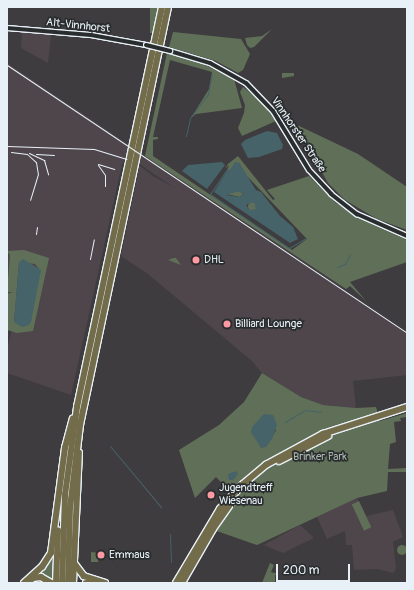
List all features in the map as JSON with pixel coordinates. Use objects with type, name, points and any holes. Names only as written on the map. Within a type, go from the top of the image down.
[{"type":"highway","points":[[58,533],[68,472],[162,7]]},
{"type":"highway","points":[[83,397],[168,7]]},
{"type":"highway","points":[[177,583],[220,510],[242,485],[266,465],[323,434],[407,407]]},
{"type":"highway","points":[[24,583],[63,547],[72,532],[81,408]]},
{"type":"highway","points":[[68,583],[63,547],[58,533],[59,494],[65,448],[81,408]]},
{"type":"highway","points":[[177,583],[219,518],[238,494],[259,475],[287,456],[324,437],[407,411]]},
{"type":"highway","points":[[63,547],[74,557],[76,568],[82,574],[105,583]]},
{"type":"highway","points":[[56,583],[63,547]]},
{"type":"highway","points":[[62,583],[63,547]]},
{"type":"highway","points":[[73,583],[74,557]]},
{"type":"highway","points":[[28,583],[33,578],[41,577],[52,583]]},
{"type":"highway","points":[[86,583],[98,583]]},
{"type":"street","name":"Alt-Vinnhorst","points":[[7,28],[91,35],[170,51]]},
{"type":"street","name":"Vinnhorster Straße","points":[[170,51],[210,63],[246,83],[273,111],[309,170],[330,194],[357,214],[407,236]]},
{"type":"shaded area","points":[[22,32],[51,35],[48,63],[21,48]]},
{"type":"shaded area","points":[[7,63],[407,332],[407,375],[353,381],[356,408],[323,405],[301,397],[262,373],[252,361],[148,274],[121,256],[139,169],[125,160],[122,164],[71,395],[7,373],[7,349],[12,330],[7,312]],"holes":[[[117,149],[175,188],[153,176]]]},
{"type":"shaded area","points":[[357,498],[366,516],[393,510],[403,537],[393,542],[396,568],[394,573],[377,569],[354,570],[352,545],[346,545],[345,531],[327,539],[316,515]]},
{"type":"shaded area","points":[[300,525],[314,538],[283,553],[264,545]]},
{"type":"green space","points":[[150,7],[157,7],[157,33],[150,33]]},
{"type":"green space","points":[[272,29],[254,47],[250,48],[247,45],[245,38],[262,36]]},
{"type":"green space","points":[[173,32],[241,39],[250,54],[243,70],[238,73],[216,61],[169,47]]},
{"type":"green space","points":[[167,53],[199,62],[234,79],[242,108],[196,114],[191,118],[209,89],[212,72],[170,60],[153,137],[158,137],[158,139],[153,140],[153,156],[292,250],[307,239],[246,175],[239,163],[230,170],[227,171],[229,165],[225,169],[228,164],[238,156],[273,200],[275,199],[267,190],[309,176],[336,203],[376,226],[407,240],[407,262],[350,282],[366,301],[350,286],[346,289],[145,156]]},
{"type":"green space","points":[[282,73],[294,73],[294,76],[282,78]]},
{"type":"green space","points":[[243,87],[263,103],[276,121],[242,136],[238,128],[244,113],[245,105],[240,92]]},
{"type":"green space","points":[[295,124],[358,154],[407,187],[407,230],[377,219],[345,200],[328,183]]},
{"type":"green space","points":[[239,191],[243,194],[240,197],[226,194]]},
{"type":"green space","points":[[252,201],[257,206],[252,211],[247,206]]},
{"type":"green space","points":[[24,250],[49,258],[33,331],[17,333],[7,330],[7,294],[13,292],[7,292],[10,255],[7,251]],"holes":[[[19,262],[35,264],[39,269],[14,322]]]},
{"type":"green space","points":[[176,258],[181,265],[168,260]]},
{"type":"green space","name":"Brinker Park","points":[[262,373],[301,397],[323,405],[356,408],[376,407],[380,421],[407,413],[407,417],[400,418],[401,421],[394,422],[396,442],[390,444],[388,469],[407,468],[407,472],[388,472],[387,491],[357,498],[257,545],[214,530],[237,499],[216,477],[195,498],[179,450],[219,425],[244,402]],"holes":[[[264,417],[276,430],[266,447]]]},
{"type":"green space","points":[[359,501],[371,527],[364,531],[352,504]]},
{"type":"green space","points":[[400,545],[404,545],[406,546],[406,554],[400,555],[397,552],[397,548]]},
{"type":"green space","points":[[54,546],[56,546],[55,583],[47,577],[32,576]]},
{"type":"green space","points":[[91,552],[99,553],[98,562],[91,562]]},
{"type":"green space","points":[[270,563],[274,565],[271,572],[278,574],[275,575],[275,582],[262,583]]},
{"type":"water","points":[[267,131],[277,133],[283,145],[282,149],[259,157],[248,158],[241,144],[245,140]]},
{"type":"water","points":[[222,162],[225,165],[207,189],[182,171],[188,165]]},
{"type":"water","points":[[235,162],[239,163],[256,190],[261,192],[280,216],[293,227],[298,239],[290,243],[214,192],[227,171],[230,170]],"holes":[[[239,191],[243,194],[240,197],[226,195]],[[254,202],[256,209],[250,210],[246,205]]]},
{"type":"water","points":[[23,259],[41,270],[31,322],[29,325],[22,327],[14,322],[19,262]]},
{"type":"water","points":[[264,414],[273,415],[277,425],[272,439],[266,447],[261,448],[251,432],[252,427]]},
{"type":"water","points":[[236,471],[238,474],[233,480],[229,480],[228,474]]},
{"type":"waterway","points":[[186,136],[190,118],[208,94],[212,74]]},
{"type":"waterway","points":[[227,169],[210,194],[289,248],[306,238]]},
{"type":"waterway","points":[[337,267],[345,264],[350,254]]},
{"type":"waterway","points":[[285,422],[305,410],[321,412]]},
{"type":"waterway","points":[[110,446],[161,507]]},
{"type":"waterway","points":[[170,534],[171,562]]},
{"type":"railway","points":[[7,65],[407,333]]},
{"type":"railway","points":[[7,146],[94,149],[126,159]]},
{"type":"railway","points":[[11,152],[27,154],[36,162],[38,174],[30,200]]},
{"type":"railway","points":[[29,153],[44,160],[48,174]]},
{"type":"railway","points":[[36,154],[54,155]]},
{"type":"railway","points":[[98,164],[114,169]]},
{"type":"railway","points":[[98,165],[105,175],[105,186]]},
{"type":"railway","points":[[36,234],[37,227]]},
{"type":"railway","points":[[90,259],[94,239]]},
{"type":"place","name":"DHL","points":[[196,260]]},
{"type":"place","name":"Billiard Lounge","points":[[227,324]]},
{"type":"place","name":"Jugendtreff Wiesenau","points":[[211,495]]},
{"type":"place","name":"Emmaus","points":[[101,555]]}]
